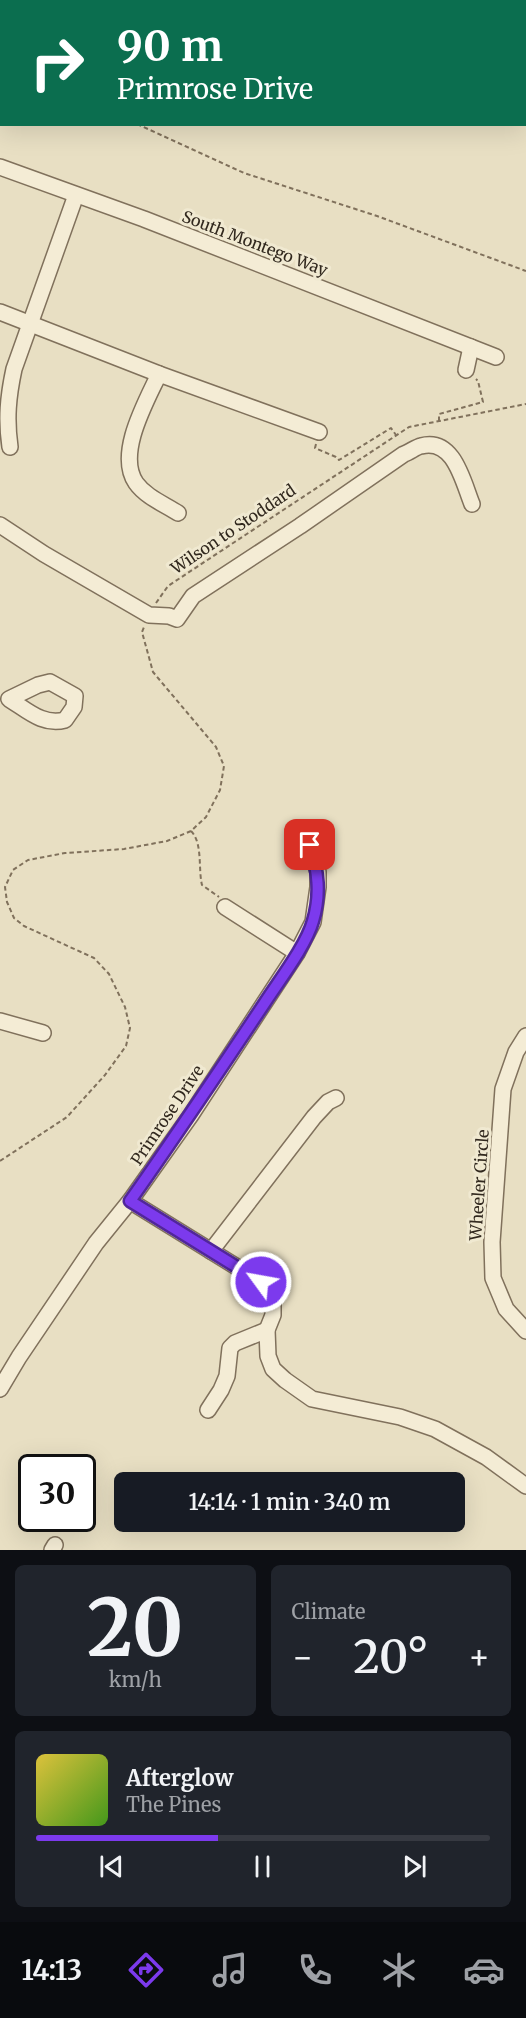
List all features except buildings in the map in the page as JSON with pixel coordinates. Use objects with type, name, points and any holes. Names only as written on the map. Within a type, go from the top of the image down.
[{"type":"street","name":"South Montego Way","points":[[0,166],[155,223],[496,357]]},
{"type":"street","points":[[10,447],[7,423],[14,369],[76,195]]},
{"type":"street","points":[[0,312],[159,374],[319,432]]},
{"type":"street","points":[[466,370],[471,347]]},
{"type":"street","points":[[159,374],[128,453],[136,482],[147,494],[178,513]]},
{"type":"street","points":[[0,525],[44,554],[149,615],[169,616],[177,619],[193,596],[404,454],[422,446],[432,445],[444,449],[454,460],[472,504]]},
{"type":"street","name":"Primrose Drive","points":[[0,1389],[19,1356],[96,1243],[130,1201],[191,1114],[297,953],[313,922],[318,887],[318,872],[310,845]]},
{"type":"street","points":[[225,907],[297,953]]},
{"type":"street","points":[[0,1021],[43,1033]]},
{"type":"street","name":"Wheeler Circle","points":[[526,1036],[516,1052],[503,1089],[492,1242],[493,1278],[506,1309],[526,1331]]},
{"type":"street","points":[[211,1251],[314,1117],[328,1102],[336,1098]]},
{"type":"street","points":[[130,1201],[261,1282],[273,1297],[273,1315],[267,1330],[268,1356],[273,1369],[285,1380],[312,1399],[400,1418],[435,1430],[486,1457],[526,1486]]},
{"type":"street","points":[[208,1410],[227,1376],[230,1348],[236,1343],[267,1330]]},
{"type":"path","points":[[141,126],[244,173],[376,216],[526,271]]},
{"type":"path","points":[[439,421],[439,414],[483,402],[478,381],[466,370]]},
{"type":"path","name":"Wilson to Stoddard","points":[[0,1161],[67,1117],[105,1075],[126,1046],[130,1028],[125,1007],[109,974],[94,958],[24,926],[14,918],[7,902],[5,886],[13,870],[28,860],[65,853],[124,849],[167,841],[191,831],[206,817],[220,790],[224,766],[216,747],[153,672],[142,632],[149,615],[168,586],[409,427],[526,404]]},
{"type":"path","points":[[319,432],[315,448],[339,460],[391,428],[396,435]]},
{"type":"path","points":[[191,831],[198,845],[202,885],[222,899],[225,907]]},
{"type":"route","points":[[261,1282],[130,1201],[191,1114],[297,953],[313,922],[318,872],[310,845]]}]
